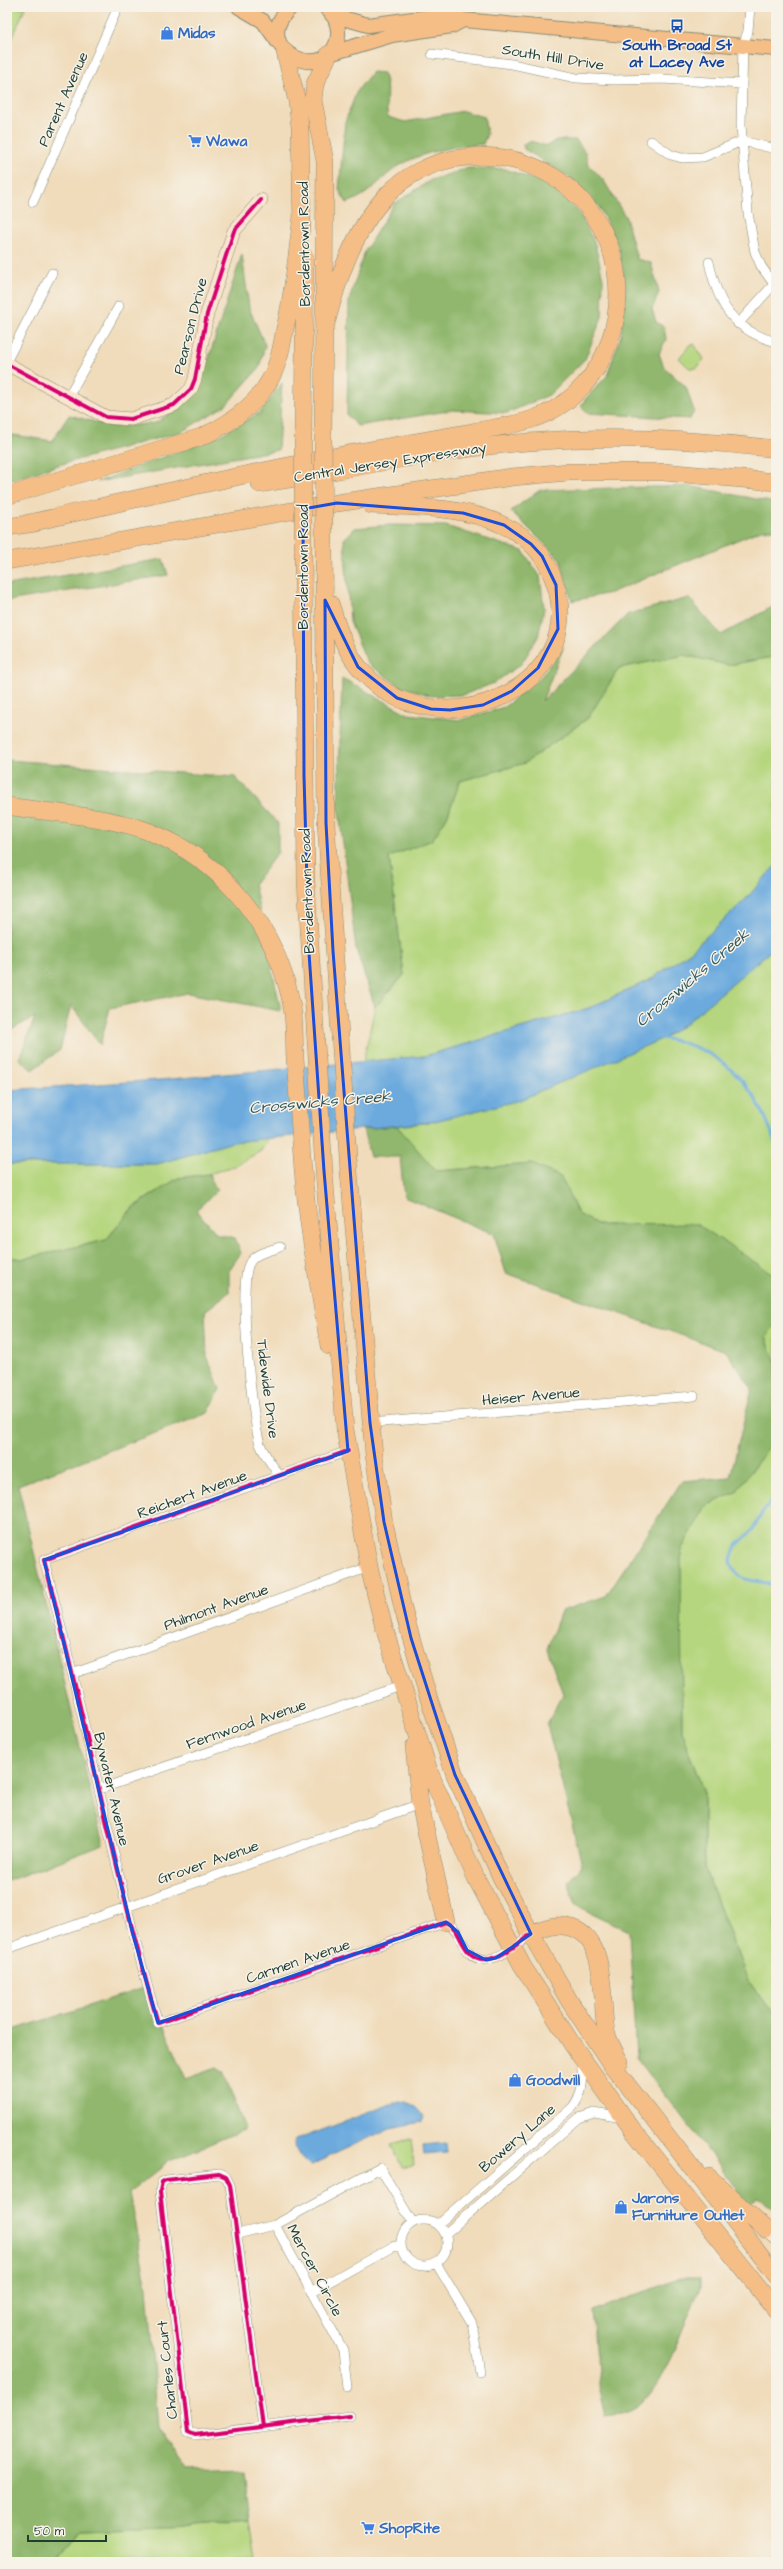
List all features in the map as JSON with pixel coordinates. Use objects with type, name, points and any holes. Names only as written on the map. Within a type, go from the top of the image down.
[{"type":"highway","name":"Bordentown Road","points":[[283,48],[297,102],[300,127],[302,158],[302,216],[306,272],[303,434],[306,859],[324,1171],[346,1429]]},
{"type":"highway","name":"Bordentown Road","points":[[329,54],[316,84],[314,100],[325,161],[325,328],[323,436],[326,823],[349,1172],[370,1423],[390,1551],[403,1609],[427,1693],[455,1775],[475,1821],[531,1934],[570,2002],[635,2096]]},
{"type":"highway","points":[[25,524],[334,457],[532,420],[564,403],[579,390],[600,363],[608,345],[616,314],[616,271],[612,252],[596,219],[572,189],[556,177],[524,162],[505,158],[467,156],[446,160],[416,173],[402,182],[373,212],[351,250],[334,293],[325,328]]},
{"type":"highway","points":[[7,496],[201,437],[220,429],[250,406],[263,390],[278,360],[294,281],[302,216]]},
{"type":"highway","name":"Central Jersey Expressway","points":[[7,528],[450,451],[528,442],[606,438],[664,438],[776,448]]},
{"type":"highway","points":[[7,561],[337,503],[469,482],[568,472],[663,472],[776,482]]},
{"type":"highway","points":[[325,586],[338,629],[349,653],[358,667],[369,679],[388,693],[414,705],[431,709],[468,709],[493,701],[512,691],[538,668],[547,655],[558,629],[559,600],[550,570],[531,544],[517,532],[488,519],[463,513],[419,508],[337,503]]},
{"type":"highway","points":[[7,806],[127,825],[171,842],[211,868],[245,902],[270,942],[280,964],[292,1007],[303,1172],[314,1260],[346,1429],[348,1451],[369,1567],[410,1715],[448,1815],[476,1878],[512,1948],[540,1995],[580,2056],[624,2118],[776,2310]]},
{"type":"highway","points":[[410,1715],[420,1804],[446,1922]]},
{"type":"highway","points":[[531,1934],[544,1928],[565,1926],[585,1936],[592,1944],[597,1953],[607,2033],[635,2096],[776,2275]]},
{"type":"highway","points":[[672,2142],[773,2234]]},
{"type":"main road","points":[[239,7],[263,21],[283,48],[293,58],[311,62],[366,41],[413,30],[452,26],[463,20]]},
{"type":"main road","points":[[283,48],[278,28],[280,20],[291,7]]},
{"type":"main road","points":[[329,54],[338,38],[337,26],[330,10]]},
{"type":"main road","points":[[330,10],[368,25],[451,14],[463,20],[776,48]]},
{"type":"street","name":"Parent Avenue","points":[[33,202],[118,7]]},
{"type":"street","points":[[738,324],[775,284],[761,266],[750,235],[742,141],[742,84],[743,46],[748,31],[750,7]]},
{"type":"street","name":"South Hill Drive","points":[[432,54],[487,60],[598,80],[662,78],[742,84]]},
{"type":"street","points":[[651,141],[671,155],[693,159],[742,141],[776,149]]},
{"type":"street","name":"Pearson Drive","points":[[7,364],[106,417],[131,419],[174,405],[187,394],[195,379],[207,314],[234,231],[260,200]]},
{"type":"street","points":[[709,262],[722,303],[738,324],[756,335],[776,342]]},
{"type":"street","points":[[7,360],[52,272]]},
{"type":"street","points":[[68,397],[119,306]]},
{"type":"street","name":"Tidewide Drive","points":[[279,1475],[267,1459],[257,1430],[251,1390],[246,1302],[246,1273],[250,1262],[261,1253],[280,1247]]},
{"type":"street","name":"Heiser Avenue","points":[[370,1423],[694,1396]]},
{"type":"street","name":"Reichert Avenue","points":[[44,1560],[348,1451]]},
{"type":"street","name":"Bywater Avenue","points":[[44,1560],[127,1905],[158,2023]]},
{"type":"street","name":"Philmont Avenue","points":[[72,1674],[369,1567]]},
{"type":"street","name":"Fernwood Avenue","points":[[100,1789],[401,1686]]},
{"type":"street","name":"Grover Avenue","points":[[7,1949],[127,1905],[420,1804]]},
{"type":"street","points":[[446,1922],[458,1932],[467,1950],[475,1957],[486,1960],[512,1948],[531,1934]]},
{"type":"street","name":"Carmen Avenue","points":[[158,2023],[446,1922]]},
{"type":"street","name":"Bowery Lane","points":[[438,2224],[573,2107],[581,2095],[584,2081],[580,2056]]},
{"type":"street","name":"Bowery Lane","points":[[445,2234],[579,2118],[594,2113],[624,2118]]},
{"type":"street","name":"Mercer Circle","points":[[347,2388],[343,2350],[275,2225],[380,2168],[413,2223]]},
{"type":"street","name":"Charles Court","points":[[200,2175],[223,2175],[230,2185],[237,2234],[263,2427],[195,2435],[188,2432],[160,2191],[162,2182],[200,2175]]},
{"type":"street","points":[[424,2220],[438,2224],[445,2234],[447,2244],[446,2252],[436,2263],[420,2266],[413,2263],[403,2252],[401,2245],[405,2231],[413,2223],[424,2220]]},
{"type":"street","points":[[237,2234],[275,2225]]},
{"type":"street","points":[[312,2292],[392,2247],[401,2245]]},
{"type":"street","points":[[436,2263],[472,2323],[480,2372]]},
{"type":"street","points":[[263,2427],[350,2416]]},
{"type":"highlighted area","points":[[337,503],[463,513],[504,525],[531,544],[542,556],[556,585],[558,629],[538,668],[512,691],[483,705],[450,710],[431,709],[397,698],[358,667],[325,600],[324,683],[326,823],[333,951],[370,1423],[384,1522],[411,1638],[455,1775],[531,1934],[496,1958],[486,1960],[467,1950],[458,1932],[446,1922],[158,2023],[132,1931],[44,1560],[348,1451],[324,1171],[309,953],[304,776],[303,509]]},
{"type":"green space","points":[[7,7],[25,8],[7,50]]},
{"type":"green space","points":[[372,72],[383,73],[385,78],[388,117],[405,122],[463,111],[484,117],[487,134],[483,144],[462,146],[431,152],[412,159],[388,174],[364,195],[347,203],[339,190],[345,122],[357,91]]},
{"type":"green space","points":[[556,140],[576,140],[585,152],[588,164],[604,181],[626,218],[637,259],[651,263],[659,292],[652,309],[656,322],[664,327],[666,339],[659,354],[664,367],[686,387],[694,411],[690,419],[588,413],[581,406],[586,398],[607,376],[621,335],[626,287],[618,246],[599,207],[569,177],[524,149],[523,144],[530,141],[547,146]]},
{"type":"green space","points":[[468,168],[505,169],[547,184],[579,212],[595,244],[603,279],[602,317],[585,359],[549,395],[507,413],[453,410],[357,426],[347,415],[349,300],[365,251],[394,204],[431,180]]},
{"type":"green space","points":[[242,254],[249,308],[265,345],[259,368],[226,405],[181,432],[58,465],[7,482],[7,439],[13,435],[52,441],[69,415],[114,427],[156,423],[187,400],[205,370]]},
{"type":"green space","points":[[694,344],[704,359],[697,368],[689,368],[679,358],[690,345]]},
{"type":"green space","points":[[282,383],[278,450],[97,482],[216,437],[261,412]]},
{"type":"green space","points":[[690,486],[776,503],[776,529],[761,530],[610,593],[572,601],[560,559],[511,511],[540,490]]},
{"type":"green space","points":[[389,525],[446,526],[523,551],[540,576],[544,609],[538,637],[521,664],[494,683],[463,695],[432,696],[400,686],[368,664],[350,622],[344,539],[355,528]]},
{"type":"green space","points":[[163,559],[168,575],[7,601],[7,585]]},
{"type":"green space","points":[[689,598],[721,635],[776,605],[776,652],[772,657],[728,665],[684,655],[619,668],[588,718],[525,763],[460,781],[447,817],[432,840],[389,857],[404,975],[375,1007],[356,949],[338,804],[342,678],[408,714],[461,720],[504,707],[540,678],[564,646],[542,701],[628,614]]},
{"type":"green space","points":[[776,652],[776,865],[745,900],[691,951],[650,980],[589,1008],[425,1056],[363,1062],[375,1007],[404,975],[389,857],[432,840],[447,817],[460,781],[525,763],[588,718],[619,668],[684,655],[728,665],[772,657]]},
{"type":"green space","points":[[7,760],[235,777],[278,823],[278,852],[254,884],[281,1011],[188,993],[110,1008],[100,1045],[71,1005],[60,1050],[32,1070],[19,1059],[35,1017],[7,1032]]},
{"type":"green space","points":[[776,946],[776,1276],[753,1263],[625,1225],[599,1225],[578,1214],[560,1177],[532,1164],[435,1171],[397,1126],[431,1122],[664,1038],[684,1025]]},
{"type":"green space","points":[[397,1126],[436,1171],[532,1164],[561,1177],[578,1214],[599,1225],[697,1224],[776,1276],[776,1323],[766,1337],[776,1363],[776,1437],[736,1492],[706,1506],[681,1550],[682,1733],[704,1793],[704,1867],[748,1981],[776,2015],[776,2209],[757,2198],[749,2204],[636,2057],[629,1931],[576,1905],[568,1882],[582,1865],[547,1724],[563,1694],[547,1649],[561,1611],[606,1596],[682,1481],[730,1477],[752,1389],[726,1351],[506,1273],[494,1234],[404,1197],[400,1157],[370,1157],[363,1129]]},
{"type":"green space","points":[[269,1138],[261,1151],[234,1166],[209,1174],[178,1178],[133,1207],[106,1240],[23,1259],[7,1257],[7,1164],[157,1164],[233,1142]]},
{"type":"green space","points":[[209,1174],[217,1191],[196,1210],[217,1234],[235,1238],[241,1253],[229,1270],[229,1292],[205,1311],[207,1356],[220,1389],[208,1413],[18,1485],[103,1845],[7,1881],[7,1257],[23,1259],[106,1240],[133,1208],[178,1178]]},
{"type":"green space","points":[[776,1323],[776,1363],[766,1336]]},
{"type":"green space","points":[[776,1437],[776,2015],[748,1981],[704,1867],[704,1793],[682,1733],[681,1550],[706,1506],[736,1492]]},
{"type":"green space","points":[[147,1987],[186,2078],[217,2067],[223,2071],[245,2129],[167,2162],[129,2193],[147,2288],[158,2428],[188,2471],[244,2469],[250,2523],[194,2528],[82,2532],[47,2562],[7,2562],[7,2032]]},
{"type":"green space","points":[[411,2139],[414,2165],[402,2167],[391,2144]]},
{"type":"green space","points":[[681,2278],[700,2278],[700,2288],[676,2347],[661,2377],[644,2401],[636,2407],[626,2412],[605,2416],[600,2395],[593,2311]]},
{"type":"green space","points":[[250,2523],[256,2562],[47,2562],[82,2532],[194,2528]]},
{"type":"water","points":[[776,865],[776,946],[684,1025],[664,1038],[520,1100],[431,1122],[233,1142],[157,1164],[7,1164],[7,1090],[159,1080],[425,1056],[589,1008],[650,980],[691,951],[745,900]]},
{"type":"water","points":[[399,2101],[407,2102],[416,2108],[424,2117],[422,2122],[390,2128],[311,2165],[299,2155],[295,2144],[296,2140]]},
{"type":"water","points":[[445,2143],[446,2153],[424,2155],[423,2145]]},
{"type":"waterway","name":"Crosswicks Creek","points":[[661,1038],[683,1043],[703,1050],[735,1073],[748,1088],[759,1105],[776,1145]]},
{"type":"waterway","points":[[776,1483],[774,1497],[762,1513],[753,1530],[736,1546],[730,1562],[734,1570],[744,1578],[769,1583],[776,1586]]},
{"type":"cycle path","points":[[7,364],[106,417],[131,419],[174,405],[191,389],[195,379],[207,314],[234,231],[261,200]]},
{"type":"cycle path","points":[[348,1451],[44,1560],[73,1675],[127,1908],[158,2023],[446,1922],[454,1928],[468,1951],[475,1957],[483,1959],[500,1955],[517,1945],[531,1934]]},
{"type":"cycle path","points":[[263,2427],[230,2185],[226,2177],[219,2174],[166,2180],[162,2182],[160,2191],[188,2432],[195,2435],[350,2416]]},
{"type":"place","name":"South Broad St at Lacey Ave","points":[[677,26]]},
{"type":"place","name":"Midas","points":[[167,33]]},
{"type":"place","name":"Wawa","points":[[195,141]]},
{"type":"place","name":"Goodwill","points":[[515,2080]]},
{"type":"place","name":"Jarons Furniture Outlet","points":[[621,2207]]},
{"type":"place","name":"ShopRite","points":[[368,2528]]}]
